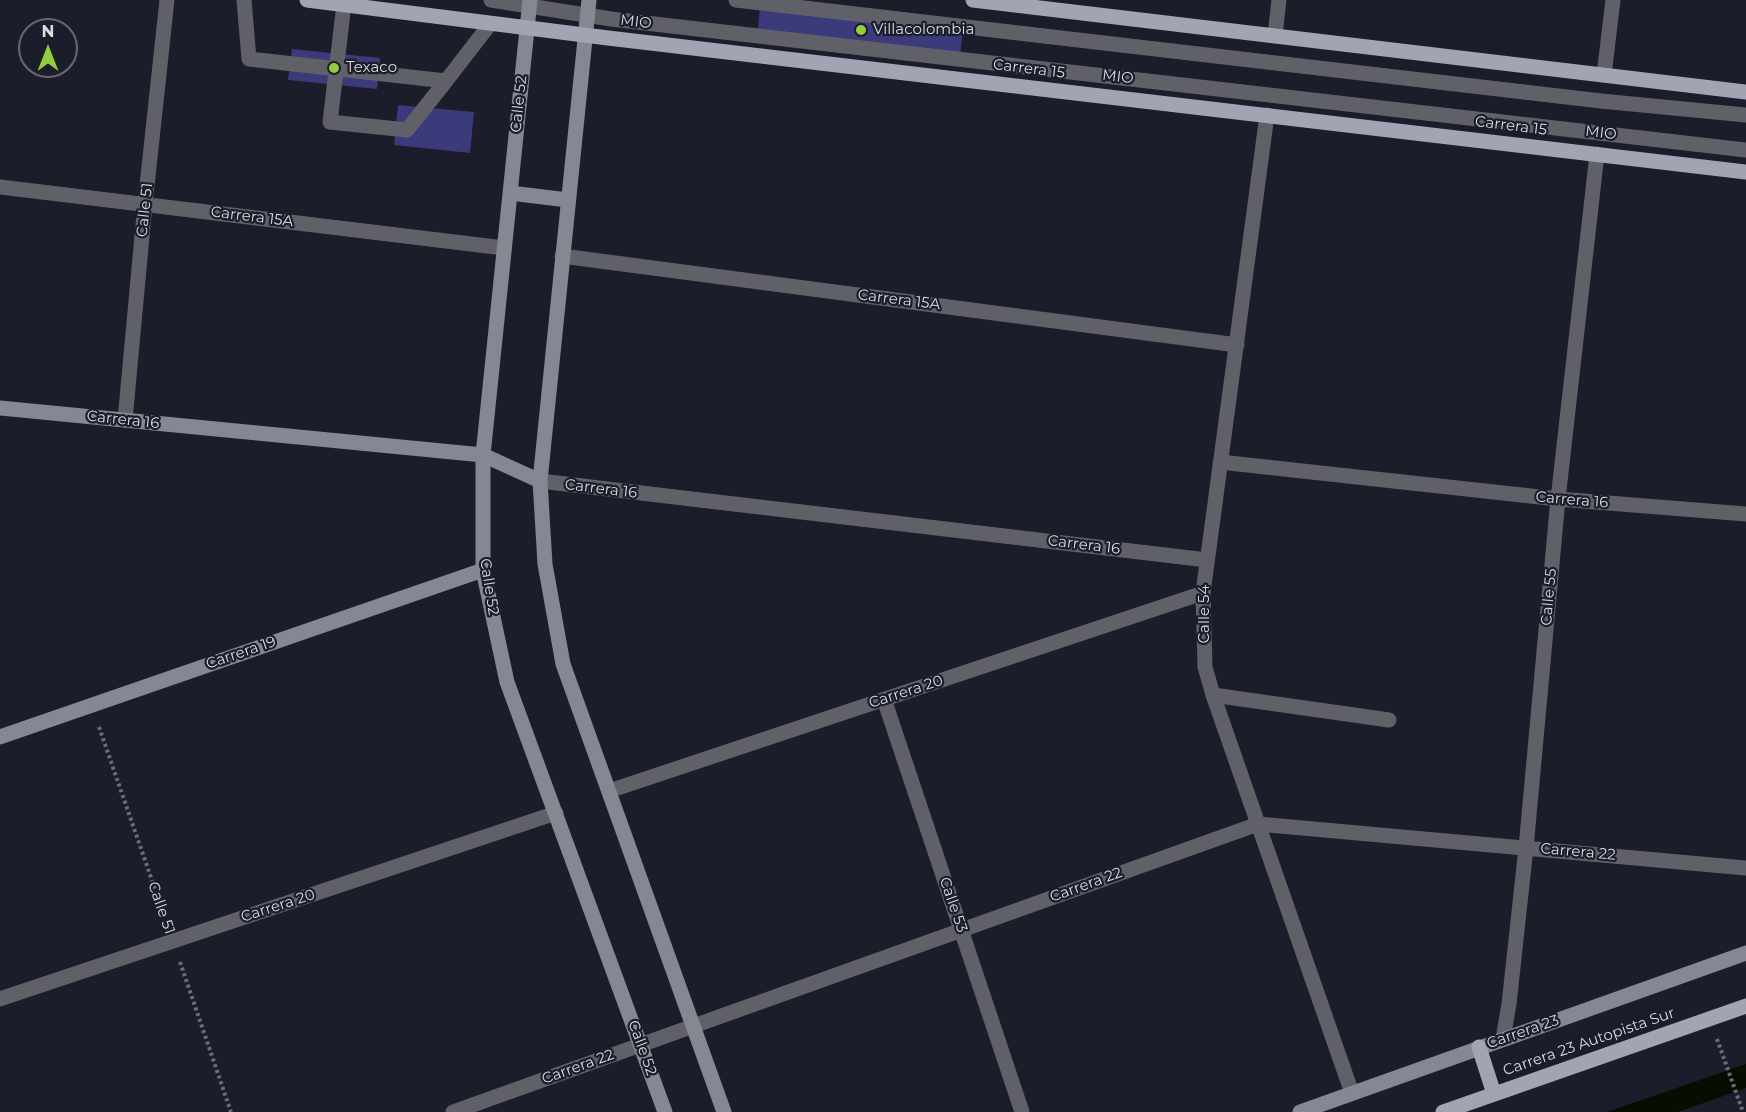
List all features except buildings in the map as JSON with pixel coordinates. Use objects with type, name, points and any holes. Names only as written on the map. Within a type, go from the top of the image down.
[{"type":"main road","name":"Carrera 15","points":[[307,0],[490,24],[1746,172]]},
{"type":"main road","points":[[972,0],[1746,92]]},
{"type":"main road","name":"Carrera 23 Autopista Sur","points":[[1443,1112],[1746,1006]]},
{"type":"main road","points":[[1479,1047],[1494,1094]]},
{"type":"street","name":"Calle 51","points":[[125,420],[167,0]]},
{"type":"street","points":[[244,0],[249,59],[446,81]]},
{"type":"street","name":"MIO","points":[[491,0],[588,7],[1746,150]]},
{"type":"street","points":[[736,0],[1601,101],[1746,115]]},
{"type":"street","points":[[1275,36],[1279,0]]},
{"type":"street","points":[[1604,75],[1613,0]]},
{"type":"street","name":"Calle 52","points":[[529,3],[483,455],[483,570],[507,682],[665,1112]]},
{"type":"street","points":[[344,4],[330,122],[407,130],[490,24]]},
{"type":"street","points":[[588,7],[540,481],[545,564],[563,664],[724,1112]]},
{"type":"street","name":"Calle 54","points":[[1267,115],[1203,593],[1205,667],[1352,1093]]},
{"type":"street","name":"Calle 55","points":[[1503,1039],[1527,848],[1558,500],[1597,154]]},
{"type":"street","name":"Carrera 15A","points":[[0,188],[504,248]]},
{"type":"street","points":[[510,193],[568,200]]},
{"type":"street","name":"Carrera 15A","points":[[562,256],[1237,345]]},
{"type":"street","name":"Carrera 16","points":[[0,408],[483,455],[540,481],[1207,560]]},
{"type":"street","name":"Carrera 16","points":[[1220,462],[1558,500],[1746,514]]},
{"type":"street","name":"Carrera 19","points":[[0,737],[483,570]]},
{"type":"street","name":"Carrera 20","points":[[609,791],[1203,593]]},
{"type":"street","points":[[1213,695],[1389,720]]},
{"type":"street","name":"Calle 53","points":[[884,699],[1022,1112]]},
{"type":"street","name":"Carrera 20","points":[[0,999],[556,813]]},
{"type":"street","name":"Carrera 22","points":[[453,1112],[1258,824],[1746,868]]},
{"type":"street","name":"Carrera 23","points":[[1300,1112],[1746,953]]},
{"type":"path","name":"Calle 51","points":[[92,705],[231,1112]]},
{"type":"path","points":[[1719,1045],[1742,1111]]},
{"type":"shaded area","points":[[1746,1064],[1746,1088],[1678,1112],[1607,1112]]},
{"type":"place","name":"Villacolombia","points":[[861,30]]},
{"type":"place","name":"Texaco","points":[[334,68]]}]
